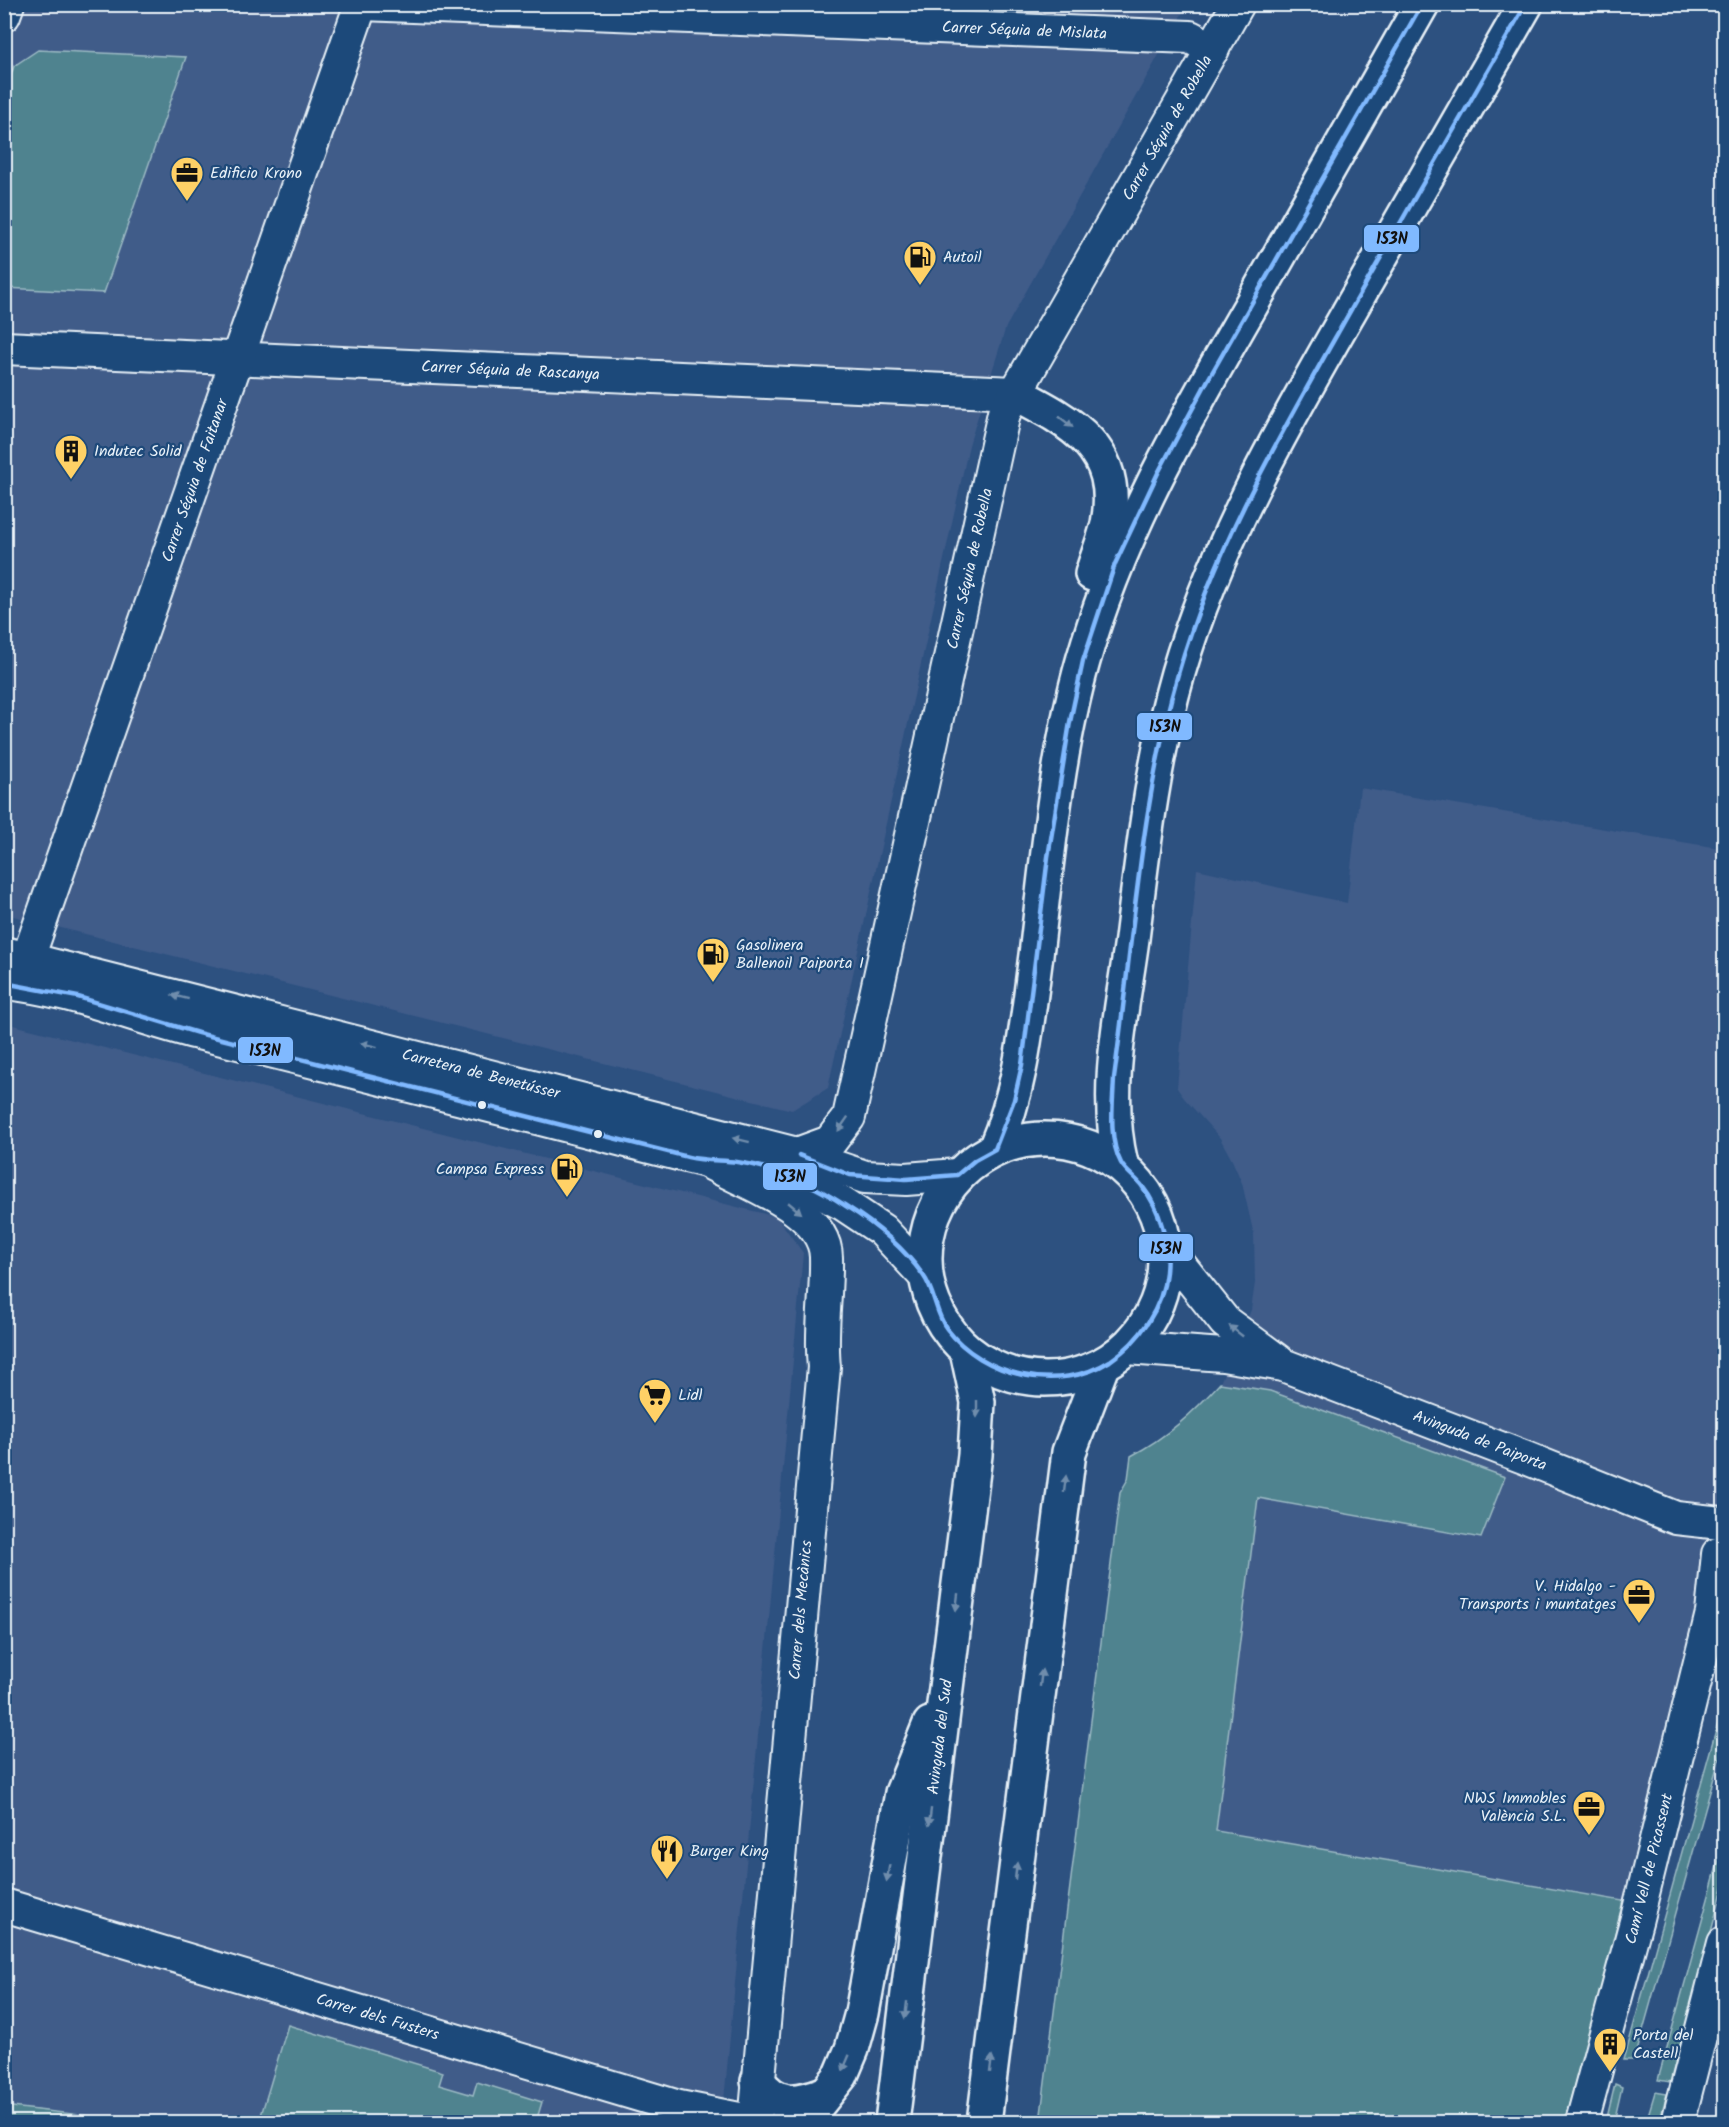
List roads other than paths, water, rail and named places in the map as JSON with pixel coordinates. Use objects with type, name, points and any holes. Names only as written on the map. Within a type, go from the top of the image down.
[{"type":"main road","points":[[995,1149],[1014,1100],[1022,1065],[1048,857],[1070,722],[1083,661],[1115,564],[1158,473],[1209,378],[1422,4]]},
{"type":"main road","points":[[1121,1164],[1114,1134],[1114,1078],[1150,798],[1160,741],[1179,671],[1204,597],[1238,514],[1284,425],[1526,4]]},
{"type":"main road","points":[[1016,393],[1058,415],[1090,440],[1101,457],[1110,488],[1108,524],[1083,603],[1083,661]]},
{"type":"main road","points":[[984,2122],[1070,1452],[1115,1357],[1150,1319],[1164,1285],[1167,1249],[1159,1217],[1144,1188],[1121,1164],[1092,1147],[1060,1139],[1026,1139],[995,1149],[975,1160],[957,1175],[936,1206],[926,1241],[926,1278],[933,1305],[947,1330],[967,1351],[998,1370],[1032,1379],[1068,1377],[1115,1357]]},
{"type":"main road","name":"Avinguda del Sud","points":[[892,2122],[976,1440],[978,1402],[967,1351]]},
{"type":"main road","points":[[787,2122],[814,2109],[842,2075],[862,2013],[902,1793],[948,1678]]},
{"type":"main road","points":[[758,2081],[767,2093],[779,2100],[802,2102],[828,2093]]},
{"type":"street","points":[[4,15],[8,4]]},
{"type":"street","name":"Carrer Séquia de Mislata","points":[[362,4],[1190,37],[1213,49]]},
{"type":"street","name":"Carrer Séquia de Faitanar","points":[[16,955],[237,358],[362,4]]},
{"type":"street","name":"Carrer Séquia de Robella","points":[[797,1154],[830,1142],[849,1116],[1004,413],[1238,4]]},
{"type":"street","name":"Carrer Séquia de Rascanya","points":[[4,348],[1016,393]]},
{"type":"street","name":"Carretera de Benetússer","points":[[16,955],[797,1154],[865,1177],[906,1179],[957,1175]]},
{"type":"street","name":"Carretera de Benetússer","points":[[4,983],[39,986],[90,998],[184,1030],[706,1161],[740,1162],[788,1176],[843,1204],[882,1230],[926,1278]]},
{"type":"street","name":"Carrer dels Mecànics","points":[[706,1161],[787,1201],[814,1226],[822,1240],[826,1254],[822,1350],[824,1367],[754,2122]]},
{"type":"street","points":[[1167,1249],[1225,1322],[1283,1365]]},
{"type":"street","points":[[1115,1357],[1211,1353],[1283,1365]]},
{"type":"street","name":"Avinguda de Paiporta","points":[[1283,1365],[1676,1518],[1721,1547]]},
{"type":"street","name":"Camí Vell de Picassent","points":[[1582,2122],[1637,1918],[1712,1613],[1721,1547]]},
{"type":"street","name":"Carrer dels Fusters","points":[[4,1905],[679,2107],[754,2122]]},
{"type":"street","points":[[1678,2122],[1720,1982],[1725,1943]]},
{"type":"place","name":"Edificio Krono","points":[[187,202]]},
{"type":"place","name":"Autoil","points":[[920,286]]},
{"type":"place","name":"Indutec Solid","points":[[71,480]]},
{"type":"place","name":"Gasolinera Ballenoil Paiporta I","points":[[713,983]]},
{"type":"place","name":"Campsa Express","points":[[567,1198]]},
{"type":"place","name":"Lidl","points":[[655,1424]]},
{"type":"place","name":"V. Hidalgo - Transports i muntatges","points":[[1639,1624]]},
{"type":"place","name":"NWS Immobles València S.L.","points":[[1589,1836]]},
{"type":"place","name":"Burger King","points":[[667,1880]]},
{"type":"place","name":"Porta del Castell","points":[[1610,2073]]}]
